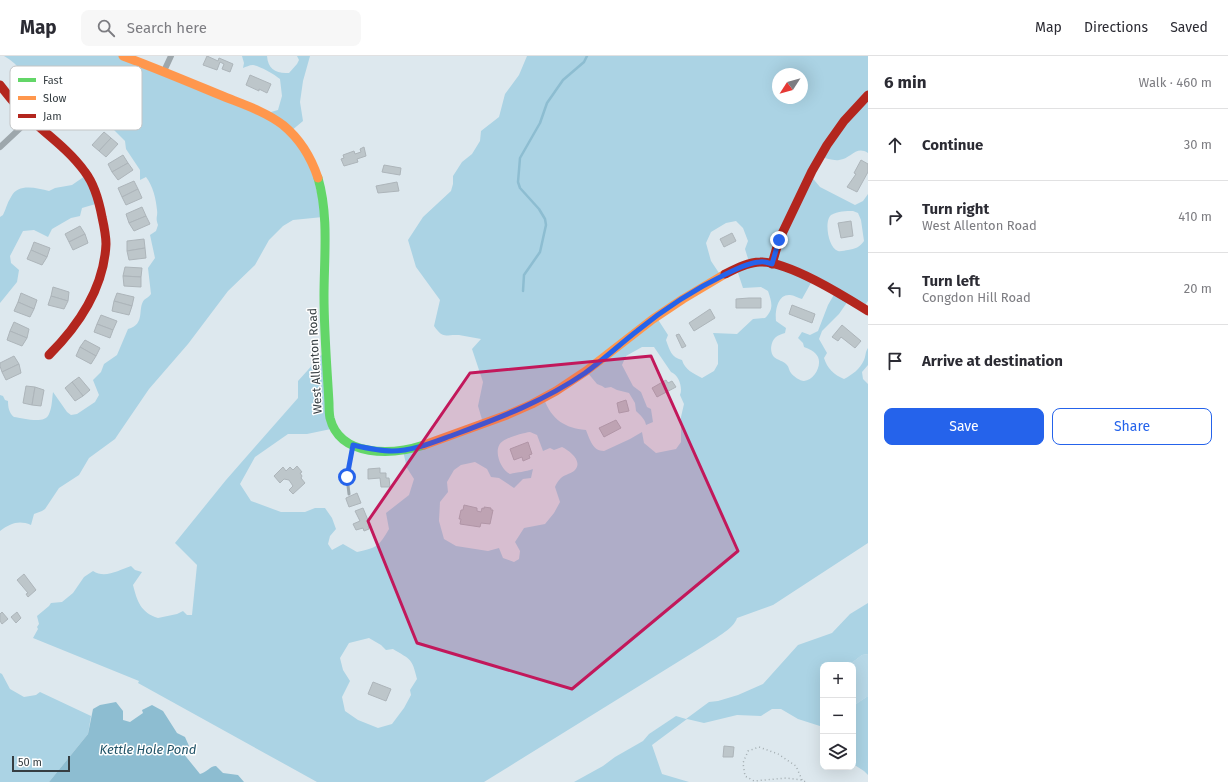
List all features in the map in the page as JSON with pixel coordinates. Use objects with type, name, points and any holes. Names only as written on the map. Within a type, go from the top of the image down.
[{"type":"street","name":"West Allenton Road","points":[[123,56],[164,71],[268,115],[279,122],[302,144],[318,179],[323,202],[324,303],[330,417],[334,427],[341,437],[353,445],[370,449],[392,451],[410,449],[430,444],[521,410],[567,385],[586,372],[638,329],[711,281],[737,269],[760,262],[779,264],[858,304],[868,311]]},
{"type":"street","points":[[164,71],[171,56]]},
{"type":"street","points":[[0,85],[10,99]]},
{"type":"street","points":[[772,264],[779,240],[812,171],[827,145],[844,121],[868,95]]},
{"type":"street","points":[[0,147],[18,130]]},
{"type":"street","points":[[43,130],[63,148],[85,173],[100,204],[106,244],[101,274],[89,303],[72,331],[49,355]]},
{"type":"lane","points":[[349,494],[347,477],[353,445]]},
{"type":"path","points":[[802,780],[796,766],[778,754],[759,747],[748,751],[743,763],[745,776],[754,781],[786,778],[806,782]]},
{"type":"highlighted area","points":[[651,356],[738,551],[572,689],[417,643],[368,521],[470,373]]},
{"type":"shaded area","points":[[4,56],[123,56],[264,114],[278,110],[282,96],[280,79],[267,70],[253,65],[243,68],[244,63],[242,56],[267,56],[269,64],[274,70],[280,73],[289,73],[299,60],[297,56],[310,56],[303,81],[300,102],[303,121],[291,131],[308,155],[323,217],[293,220],[283,226],[269,240],[255,265],[228,291],[188,344],[149,389],[115,439],[89,458],[79,475],[59,488],[45,509],[34,514],[31,525],[27,523],[15,523],[0,531],[0,395],[8,401],[9,410],[14,417],[33,420],[39,420],[47,417],[51,409],[53,392],[67,412],[71,415],[77,414],[95,402],[99,395],[93,380],[101,372],[104,364],[117,355],[128,329],[134,327],[139,320],[144,300],[151,294],[148,268],[155,258],[150,235],[156,231],[158,225],[156,201],[151,184],[146,177],[140,180],[140,170],[126,149],[125,141],[114,130],[142,130],[142,66],[17,66]]},
{"type":"shaded area","points":[[527,56],[868,56],[868,153],[864,151],[857,151],[843,159],[837,160],[820,157],[810,175],[820,187],[855,205],[863,201],[868,194],[868,301],[863,308],[848,301],[839,314],[822,331],[819,339],[827,353],[824,358],[827,365],[834,373],[844,379],[858,369],[864,360],[868,348],[868,365],[862,372],[863,379],[868,384],[868,543],[773,605],[737,618],[732,626],[717,638],[484,782],[317,782],[138,683],[139,681],[33,638],[39,624],[37,616],[51,603],[62,602],[73,593],[84,577],[93,571],[107,574],[131,566],[135,570],[142,572],[133,585],[138,601],[147,613],[158,618],[177,614],[183,611],[187,615],[192,615],[197,565],[175,543],[226,480],[298,398],[298,381],[325,351],[331,429],[307,434],[288,434],[255,457],[240,484],[251,501],[281,512],[305,512],[315,508],[325,508],[332,518],[336,529],[330,536],[328,544],[332,550],[343,544],[357,552],[369,549],[380,543],[389,529],[386,513],[409,495],[414,479],[407,468],[403,451],[483,423],[478,406],[483,382],[472,349],[481,339],[459,335],[443,335],[434,326],[440,300],[416,267],[408,240],[423,217],[451,191],[453,176],[462,162],[472,154],[480,141],[481,131],[499,117],[505,94],[519,75]],"holes":[[[853,211],[858,213],[861,220],[864,241],[861,245],[851,250],[838,251],[832,245],[828,234],[829,218],[831,215],[839,212]],[[736,221],[743,228],[748,241],[745,249],[750,265],[737,270],[743,288],[761,287],[768,291],[771,309],[765,318],[753,319],[737,334],[713,333],[718,345],[718,364],[714,371],[702,378],[690,371],[682,360],[675,357],[671,353],[666,340],[668,335],[657,318],[721,276],[711,261],[706,243],[711,232],[726,223]],[[812,281],[835,293],[828,305],[818,331],[810,335],[802,332],[798,338],[803,343],[804,347],[815,353],[819,361],[818,368],[814,375],[808,380],[804,381],[793,376],[788,366],[774,357],[771,350],[774,339],[785,333],[786,328],[776,321],[776,313],[780,300],[786,295],[793,295],[802,299]],[[642,347],[654,347],[671,372],[680,382],[680,395],[684,404],[681,417],[681,442],[676,449],[656,453],[644,443],[642,432],[604,451],[600,451],[592,444],[586,430],[578,429],[560,422],[555,418],[547,406],[544,399],[587,372],[597,384],[605,388],[611,387],[629,393],[635,403],[636,411],[646,425],[653,422],[651,409],[647,407],[641,392],[633,386],[622,365],[626,356]],[[530,432],[537,435],[543,451],[550,448],[554,450],[562,447],[569,451],[577,461],[577,468],[561,478],[555,486],[560,502],[554,513],[545,524],[524,528],[515,542],[520,551],[519,559],[514,562],[503,558],[499,548],[488,551],[456,546],[444,539],[439,521],[440,502],[448,492],[447,482],[454,470],[461,465],[475,462],[487,469],[491,477],[499,478],[514,488],[523,479],[531,478],[533,469],[510,474],[500,463],[498,448],[503,441]],[[369,638],[381,645],[386,650],[393,649],[404,655],[412,663],[417,679],[410,690],[411,695],[404,708],[392,724],[378,728],[358,720],[345,711],[342,697],[350,681],[343,670],[340,658],[349,643]]]},
{"type":"shaded area","points":[[85,176],[99,203],[82,208],[80,216],[71,218],[52,229],[48,237],[34,230],[23,231],[10,256],[11,263],[19,270],[17,282],[0,303],[0,217],[3,215],[11,197],[18,190],[23,188],[49,191],[55,188],[72,185]]},
{"type":"shaded area","points":[[868,603],[868,654],[862,655],[853,662],[820,662],[820,726],[798,719],[781,709],[772,709],[761,716],[737,715],[704,723],[687,719],[652,745],[662,774],[689,782],[574,782],[643,741],[649,734],[676,716],[686,719],[709,702],[738,695],[763,684],[798,645],[832,633],[850,614]]},
{"type":"shaded area","points":[[868,654],[868,696],[856,704],[856,662],[853,662],[862,655]]},
{"type":"shaded area","points":[[0,673],[10,689],[24,697],[36,695],[40,692],[91,716],[88,734],[49,782],[0,782]]},
{"type":"shaded area","points":[[868,696],[868,775],[856,766],[856,704]]},
{"type":"water","name":"Kettle Hole Pond","points":[[116,702],[123,711],[123,720],[130,722],[143,713],[142,710],[152,705],[163,711],[177,733],[185,737],[189,746],[183,753],[200,774],[216,766],[223,773],[238,775],[244,782],[49,782],[88,734],[93,709],[100,705]]},
{"type":"building","points":[[207,56],[218,61],[219,58],[233,64],[230,72],[222,69],[224,64],[220,62],[217,70],[203,65]]},
{"type":"building","points":[[250,75],[271,84],[267,93],[246,85]]},
{"type":"building","points":[[104,132],[111,138],[99,151],[92,145]]},
{"type":"building","points":[[111,138],[118,144],[106,157],[99,151]]},
{"type":"building","points":[[364,147],[366,156],[357,159],[358,162],[344,166],[341,159],[344,158],[343,155],[354,151],[355,154],[361,152],[360,149]]},
{"type":"building","points":[[123,155],[128,163],[112,172],[108,164]]},
{"type":"building","points":[[861,160],[868,164],[868,172],[857,192],[847,187],[856,174],[854,173]]},
{"type":"building","points":[[128,163],[133,170],[118,180],[112,172]]},
{"type":"building","points":[[384,165],[401,168],[400,175],[382,172]]},
{"type":"building","points":[[134,181],[138,189],[122,197],[118,188]]},
{"type":"building","points":[[397,182],[399,191],[378,193],[376,186]]},
{"type":"building","points":[[138,189],[142,198],[126,205],[122,197]]},
{"type":"building","points":[[142,207],[146,216],[129,223],[126,214]]},
{"type":"building","points":[[146,216],[150,224],[134,231],[129,223]]},
{"type":"building","points":[[851,221],[853,236],[841,238],[838,223]]},
{"type":"building","points":[[80,226],[85,234],[69,242],[65,234]]},
{"type":"building","points":[[732,233],[736,241],[724,247],[720,239]]},
{"type":"building","points":[[85,234],[88,243],[73,250],[69,242]]},
{"type":"building","points":[[144,239],[145,248],[127,251],[127,241]]},
{"type":"building","points":[[34,242],[50,248],[47,257],[31,250]]},
{"type":"building","points":[[145,248],[146,258],[129,260],[127,251]]},
{"type":"building","points":[[31,250],[47,257],[42,265],[27,259]]},
{"type":"building","points":[[125,267],[142,268],[141,277],[123,276]]},
{"type":"building","points":[[123,276],[141,277],[141,287],[124,286]]},
{"type":"building","points":[[53,287],[69,292],[68,301],[51,296]]},
{"type":"building","points":[[21,293],[37,300],[34,309],[18,302]]},
{"type":"building","points":[[117,293],[134,297],[132,306],[114,301]]},
{"type":"building","points":[[51,296],[68,301],[64,309],[48,305]]},
{"type":"building","points":[[761,298],[761,308],[736,308],[736,299]]},
{"type":"building","points":[[114,301],[132,306],[129,315],[112,311]]},
{"type":"building","points":[[18,302],[34,309],[30,317],[14,311]]},
{"type":"building","points":[[792,305],[815,314],[812,323],[789,314]]},
{"type":"building","points":[[710,309],[715,318],[694,331],[689,323]]},
{"type":"building","points":[[101,315],[117,321],[113,330],[97,324]]},
{"type":"building","points":[[14,322],[29,329],[27,338],[10,331]]},
{"type":"building","points":[[97,324],[113,330],[110,338],[94,332]]},
{"type":"building","points":[[842,325],[861,341],[855,348],[841,337],[838,341],[832,337]]},
{"type":"building","points":[[10,331],[27,338],[22,346],[7,340]]},
{"type":"building","points":[[679,334],[686,346],[682,348],[676,335]]},
{"type":"building","points":[[85,340],[100,348],[96,356],[80,347]]},
{"type":"building","points":[[80,347],[96,356],[91,364],[76,356]]},
{"type":"building","points":[[14,356],[19,364],[2,372],[0,363]]},
{"type":"building","points":[[19,364],[21,373],[6,380],[2,372]]},
{"type":"building","points":[[79,377],[90,390],[83,396],[72,382]]},
{"type":"building","points":[[666,380],[668,383],[672,381],[676,387],[657,397],[652,388]]},
{"type":"building","points":[[72,382],[83,396],[75,401],[65,388]]},
{"type":"building","points":[[26,386],[35,387],[32,405],[23,403]]},
{"type":"building","points":[[35,387],[44,390],[41,406],[32,405]]},
{"type":"building","points":[[626,400],[629,411],[619,413],[617,403]]},
{"type":"building","points":[[616,420],[621,428],[604,437],[599,428]]},
{"type":"building","points":[[528,442],[532,454],[529,455],[530,458],[523,461],[522,457],[514,460],[510,449]]},
{"type":"building","points":[[297,466],[302,472],[300,473],[302,476],[301,478],[305,483],[293,494],[289,490],[293,486],[289,480],[284,479],[280,483],[274,476],[283,467],[286,471],[290,467],[293,470]]},
{"type":"building","points":[[380,468],[380,473],[386,473],[386,478],[389,478],[390,487],[381,487],[380,478],[368,479],[368,469]]},
{"type":"building","points":[[357,493],[361,503],[349,507],[346,498]]},
{"type":"building","points":[[464,505],[477,508],[477,511],[481,512],[482,508],[484,509],[484,507],[491,508],[491,510],[493,510],[490,524],[481,523],[480,527],[460,524],[461,519],[459,519]]},
{"type":"building","points":[[363,508],[370,525],[368,526],[369,529],[364,531],[363,528],[356,530],[353,524],[360,521],[355,511]]},
{"type":"building","points":[[24,574],[36,590],[28,597],[26,594],[28,593],[17,580]]},
{"type":"building","points":[[2,612],[8,619],[2,624],[0,621],[0,614]]},
{"type":"building","points":[[17,612],[21,618],[16,623],[11,617]]},
{"type":"building","points":[[373,682],[391,689],[386,701],[368,694]]},
{"type":"building","points":[[724,746],[734,747],[733,757],[723,757]]},
{"type":"waterway","points":[[523,291],[524,275],[540,252],[546,225],[545,219],[539,209],[520,188],[518,182],[520,158],[540,123],[547,103],[563,80],[584,62],[587,56]]},
{"type":"traffic: fast","points":[[318,178],[324,207],[325,222],[324,309],[330,418],[336,431],[345,440],[356,447],[369,450],[398,451],[424,445]]},
{"type":"traffic: slow","points":[[123,56],[248,106],[276,120],[289,130],[300,142],[312,163],[318,178]]},
{"type":"traffic: slow","points":[[424,445],[507,415],[556,391],[586,371],[653,319],[725,274]]},
{"type":"traffic: jam","points":[[0,85],[10,97]]},
{"type":"traffic: jam","points":[[772,264],[779,240],[812,171],[827,145],[844,121],[868,95]]},
{"type":"traffic: jam","points":[[43,130],[66,150],[79,164],[91,182],[96,193],[106,237],[104,260],[95,291],[80,318],[49,355]]},
{"type":"traffic: jam","points":[[725,274],[751,263],[772,263],[816,280],[868,311]]},
{"type":"route","points":[[347,477],[353,445],[370,449],[392,451],[410,449],[430,444],[521,410],[544,398],[586,372],[638,329],[711,281],[737,269],[760,262],[772,264],[779,240]]}]
